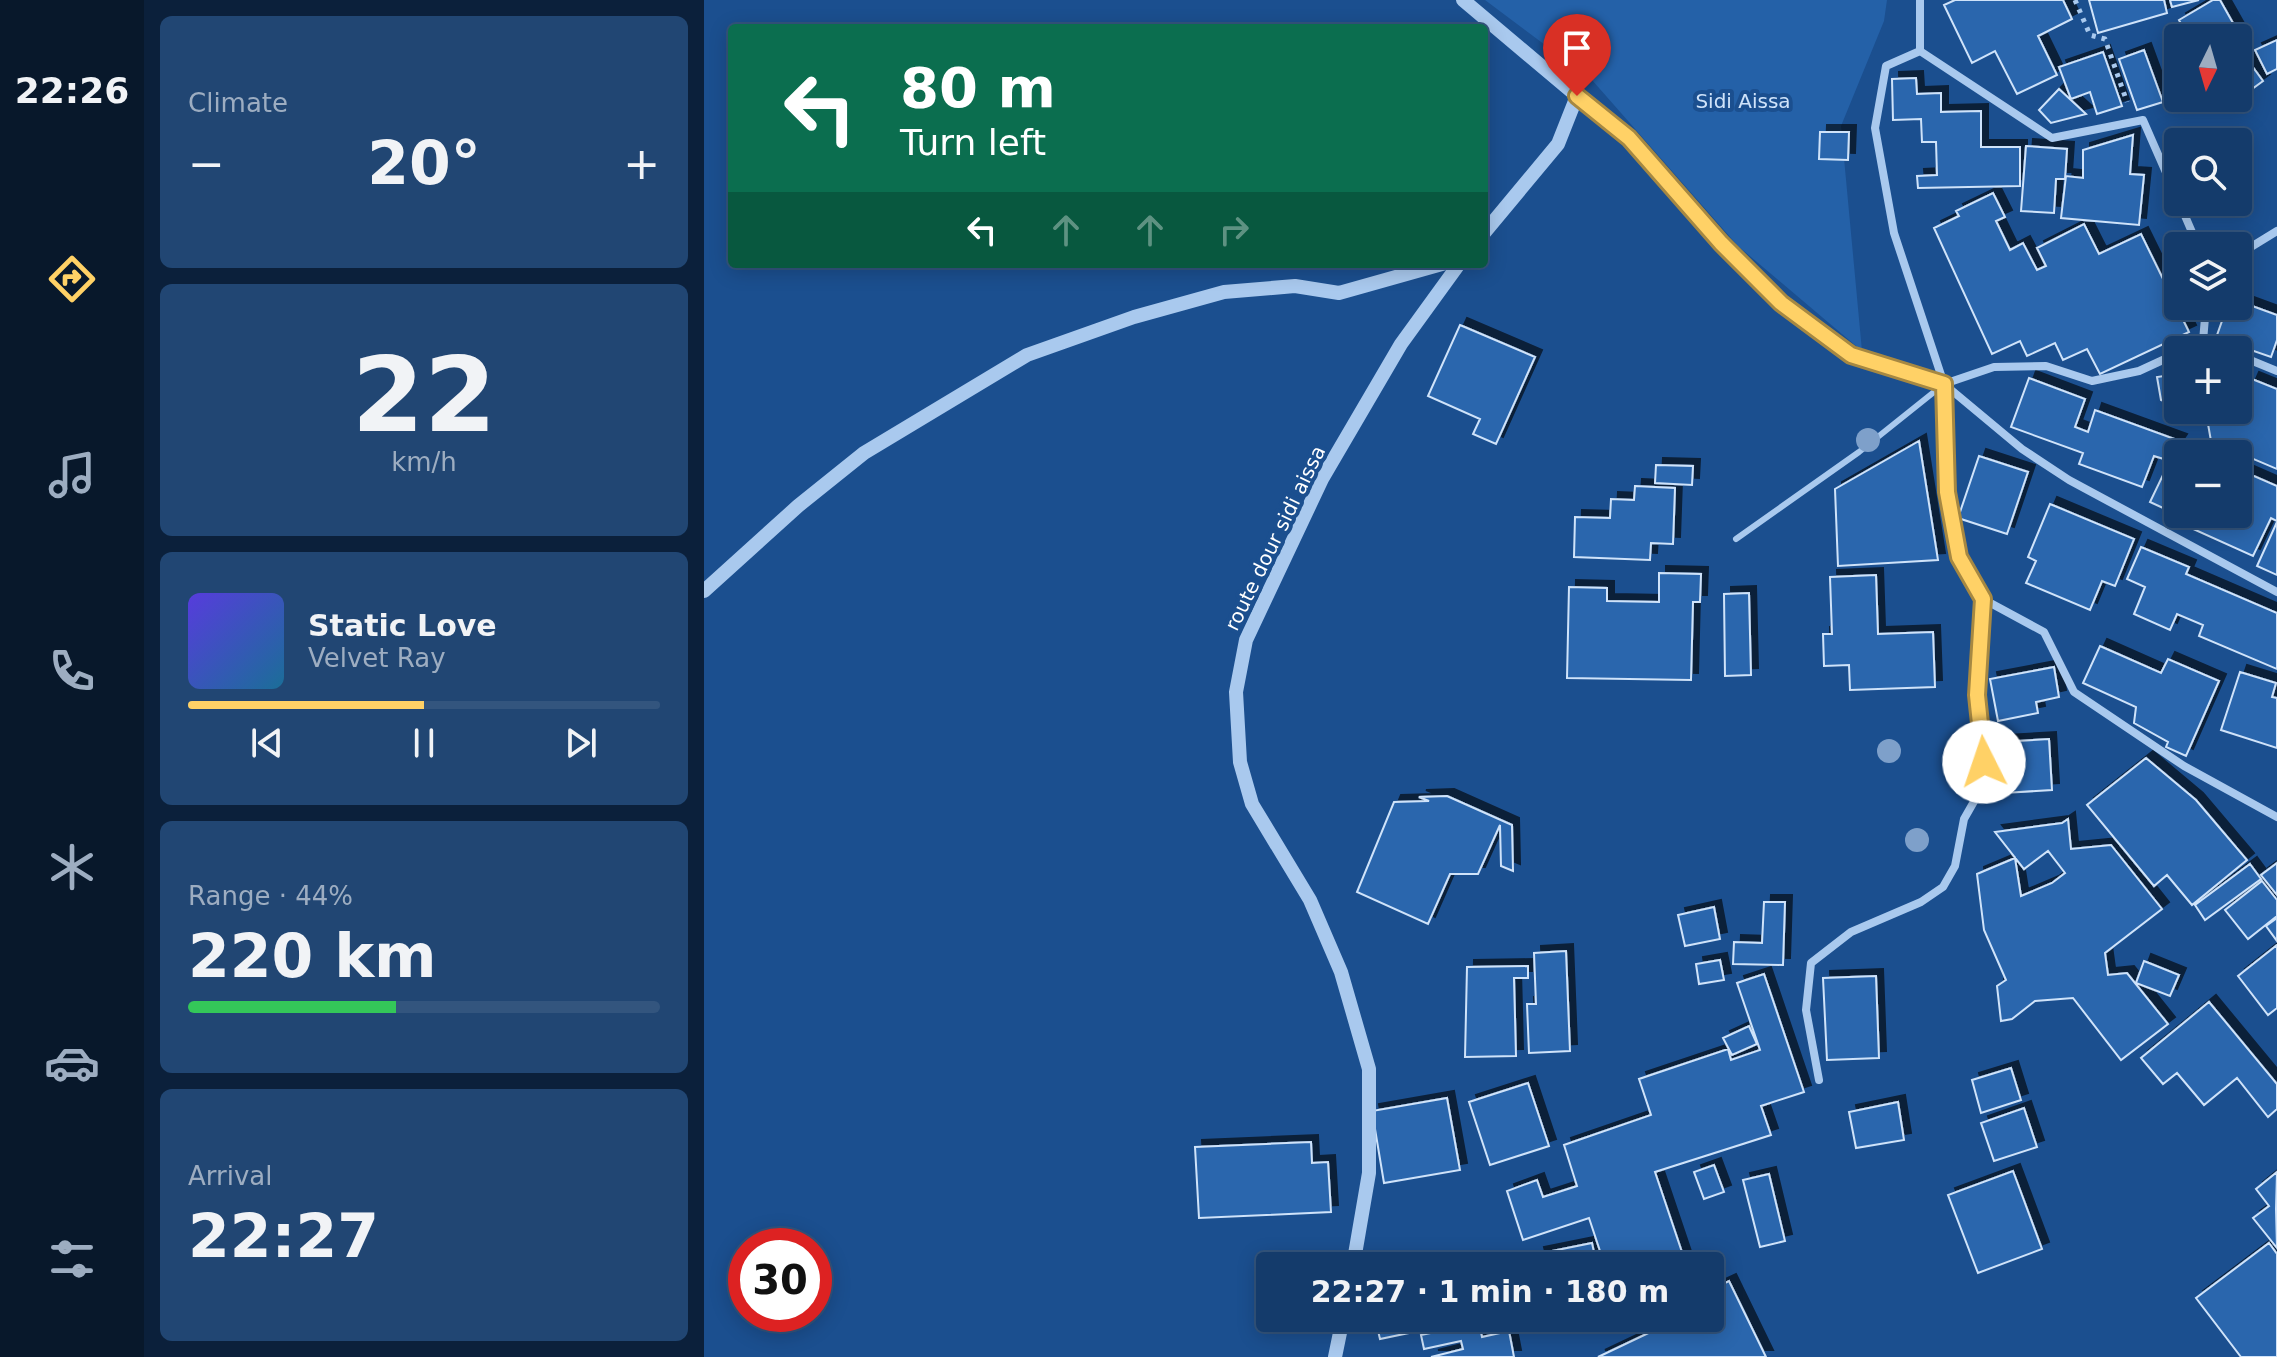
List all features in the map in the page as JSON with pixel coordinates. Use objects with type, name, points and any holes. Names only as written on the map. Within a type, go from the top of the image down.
[{"type":"street","points":[[1463,0],[1629,138],[1721,243],[1781,303],[1851,355],[1944,384],[2022,449],[2069,480],[2277,592]]},
{"type":"street","points":[[1920,0],[1920,51]]},
{"type":"street","points":[[1920,51],[2052,138],[2143,120],[2164,169]]},
{"type":"street","points":[[1920,51],[1886,66],[1875,128],[1894,233],[1944,384],[1947,492],[1959,557],[1983,599],[2044,632],[2074,692],[2184,766],[2277,817]]},
{"type":"street","points":[[1488,228],[1558,144],[1577,96]]},
{"type":"street","points":[[2252,246],[2277,231]]},
{"type":"street","points":[[704,591],[798,506],[864,453],[1027,355],[1134,317],[1224,292],[1295,286],[1339,293],[1428,268]]},
{"type":"street","name":"route dour sidi aissa","points":[[1355,1252],[1369,1173],[1369,1069],[1341,972],[1310,900],[1252,804],[1240,762],[1236,692],[1246,640],[1322,479],[1401,344],[1456,268]]},
{"type":"street","points":[[1944,384],[1994,367],[2046,366],[2092,381],[2139,371],[2164,359]]},
{"type":"street","points":[[2252,361],[2277,371]]},
{"type":"street","points":[[1819,1080],[1806,1010],[1811,963],[1851,932],[1921,902],[1943,887],[1955,866],[1964,819],[1984,784],[1984,739],[1977,695],[1983,599]]},
{"type":"street","points":[[1335,1357],[1340,1332]]},
{"type":"lane","points":[[1736,539],[1859,452],[1944,384]]},
{"type":"path","points":[[2075,0],[2090,35],[2105,39],[2131,111],[2143,120]]},
{"type":"green space","name":"Sidi Aissa","points":[[1485,0],[1887,0],[1884,21],[1841,126],[1862,351],[1738,246],[1592,80]]},
{"type":"building","points":[[1955,0],[2063,0],[2072,19],[2038,36],[2057,75],[2017,94],[1995,51],[1972,63],[1944,5]]},
{"type":"building","points":[[2089,0],[2164,0],[2167,13],[2098,33]]},
{"type":"building","points":[[2170,0],[2199,0],[2172,7]]},
{"type":"building","points":[[2213,0],[2220,0],[2234,24],[2181,24],[2179,20]]},
{"type":"building","points":[[2277,40],[2277,69],[2267,74],[2255,50]]},
{"type":"building","points":[[2144,50],[2163,102],[2137,110],[2119,59]]},
{"type":"building","points":[[2103,52],[2122,106],[2097,114],[2090,92],[2071,99],[2059,67]]},
{"type":"building","points":[[2252,66],[2263,81],[2252,89]]},
{"type":"building","points":[[1916,78],[1917,94],[1941,93],[1941,112],[1981,111],[1981,147],[2020,147],[2020,186],[1918,188],[1917,176],[1937,175],[1936,142],[1922,142],[1921,119],[1893,120],[1892,79]]},
{"type":"building","points":[[2059,89],[2086,114],[2051,123],[2039,110]]},
{"type":"building","points":[[1820,132],[1849,132],[1848,160],[1819,159]]},
{"type":"building","points":[[2133,135],[2130,174],[2144,175],[2139,225],[2061,218],[2066,176],[2083,178],[2083,150]]},
{"type":"building","points":[[2026,146],[2067,149],[2065,179],[2056,179],[2054,213],[2021,211]]},
{"type":"building","points":[[1993,193],[2005,217],[1996,221],[2010,250],[2023,243],[2037,270],[2046,266],[2037,248],[2084,224],[2099,254],[2141,234],[2164,281],[2164,320],[2183,320],[2189,332],[2181,336],[2164,336],[2164,344],[2100,374],[2087,349],[2063,360],[2055,343],[2027,356],[2020,341],[1992,354],[1934,228],[1959,216],[1956,211]]},
{"type":"building","points":[[2252,306],[2277,315],[2277,340],[2271,357],[2252,350],[2252,336],[2217,336],[2222,320],[2252,320]]},
{"type":"building","points":[[1460,325],[1535,357],[1496,444],[1473,434],[1480,419],[1428,396]]},
{"type":"building","points":[[2164,376],[2164,401],[2161,400],[2157,377]]},
{"type":"building","points":[[2029,378],[2085,399],[2075,427],[2088,432],[2095,410],[2177,440],[2164,440],[2164,459],[2154,456],[2142,487],[2079,464],[2083,453],[2011,427]]},
{"type":"building","points":[[2252,379],[2277,389],[2277,469],[2252,458],[2252,440],[2211,440],[2208,424],[2252,424]]},
{"type":"building","points":[[1919,441],[1938,560],[1838,566],[1835,489]]},
{"type":"building","points":[[1979,456],[2028,472],[2007,534],[1958,518]]},
{"type":"building","points":[[1656,465],[1693,466],[1692,485],[1655,483]]},
{"type":"building","points":[[2164,473],[2164,508],[2150,502]]},
{"type":"building","points":[[2252,475],[2277,486],[2277,521],[2271,518],[2253,556],[2191,528],[2252,528]]},
{"type":"building","points":[[1635,486],[1675,488],[1673,544],[1651,543],[1650,560],[1574,557],[1575,517],[1610,518],[1611,499],[1634,500]]},
{"type":"building","points":[[2050,504],[2134,539],[2115,586],[2102,581],[2090,610],[2026,583],[2036,561],[2028,557]]},
{"type":"building","points":[[2277,522],[2277,575],[2257,566]]},
{"type":"building","points":[[2141,547],[2189,567],[2186,574],[2277,613],[2277,669],[2199,636],[2203,625],[2177,614],[2170,630],[2134,614],[2145,587],[2127,579]]},
{"type":"building","points":[[1659,573],[1701,574],[1700,602],[1693,602],[1691,680],[1567,678],[1569,587],[1607,588],[1607,601],[1659,602]]},
{"type":"building","points":[[1876,575],[1878,634],[1933,632],[1935,687],[1850,690],[1849,665],[1824,666],[1823,634],[1832,634],[1830,577]]},
{"type":"building","points":[[1749,593],[1751,675],[1725,676],[1724,594]]},
{"type":"building","points":[[2100,646],[2161,673],[2168,659],[2219,681],[2186,756],[2166,747],[2168,742],[2134,723],[2136,707],[2083,683]]},
{"type":"building","points":[[2054,667],[2059,697],[2036,702],[2038,713],[1998,721],[1990,679]]},
{"type":"building","points":[[2240,672],[2276,683],[2272,697],[2277,698],[2277,748],[2221,730]]},
{"type":"building","points":[[2049,739],[2052,790],[2004,793],[2001,742]]},
{"type":"building","points":[[2146,758],[2196,800],[2247,860],[2192,905],[2167,875],[2154,886],[2087,805]]},
{"type":"building","points":[[1447,796],[1512,825],[1513,871],[1501,866],[1500,825],[1478,874],[1450,874],[1428,924],[1357,892],[1394,802],[1429,801],[1419,797]]},
{"type":"building","points":[[2068,819],[2071,849],[2111,845],[2162,909],[2105,953],[2108,975],[2127,973],[2168,1024],[2121,1060],[2073,998],[2035,1001],[2012,1019],[2001,1021],[1997,986],[2006,980],[1984,930],[1977,874],[2015,858],[2021,896],[2052,883],[2065,873],[2048,851],[2024,869],[1995,832],[2062,823]]},
{"type":"building","points":[[2277,863],[2277,895],[2261,875]]},
{"type":"building","points":[[2250,864],[2261,879],[2205,920],[2195,905]]},
{"type":"building","points":[[2262,881],[2277,900],[2277,916],[2248,939],[2225,910]]},
{"type":"building","points":[[1764,902],[1785,902],[1783,965],[1733,964],[1734,942],[1762,943]]},
{"type":"building","points":[[1714,907],[1720,939],[1685,946],[1678,915]]},
{"type":"building","points":[[2277,918],[2277,941],[2266,926]]},
{"type":"building","points":[[2277,945],[2277,1008],[2268,1015],[2238,976]]},
{"type":"building","points":[[1566,951],[1570,1051],[1529,1053],[1527,1004],[1536,1004],[1534,953]]},
{"type":"building","points":[[1720,960],[1724,980],[1699,984],[1696,964]]},
{"type":"building","points":[[2144,961],[2179,975],[2170,996],[2136,983]]},
{"type":"building","points":[[1528,966],[1528,978],[1514,978],[1516,1056],[1465,1057],[1467,967]]},
{"type":"building","points":[[1764,974],[1804,1092],[1761,1106],[1771,1135],[1655,1172],[1682,1252],[1600,1252],[1589,1218],[1523,1240],[1507,1191],[1537,1180],[1543,1197],[1577,1186],[1564,1145],[1651,1115],[1639,1079],[1728,1049],[1731,1060],[1760,1050],[1737,983]]},
{"type":"building","points":[[1876,976],[1879,1058],[1827,1060],[1823,978]]},
{"type":"building","points":[[2209,1002],[2277,1084],[2277,1109],[2268,1117],[2237,1078],[2204,1105],[2177,1073],[2163,1084],[2141,1058]]},
{"type":"building","points":[[1749,1026],[1757,1044],[1732,1055],[1723,1038]]},
{"type":"building","points":[[2011,1068],[2021,1100],[1981,1113],[1972,1080]]},
{"type":"building","points":[[1528,1083],[1549,1146],[1490,1165],[1469,1102]]},
{"type":"building","points":[[1447,1098],[1460,1170],[1384,1183],[1372,1111]]},
{"type":"building","points":[[1898,1102],[1904,1140],[1856,1148],[1849,1112]]},
{"type":"building","points":[[2024,1108],[2037,1147],[1994,1161],[1981,1123]]},
{"type":"building","points":[[1311,1142],[1312,1163],[1328,1162],[1331,1212],[1199,1218],[1195,1147]]},
{"type":"building","points":[[1714,1165],[1724,1192],[1704,1199],[1694,1172]]},
{"type":"building","points":[[2013,1171],[2042,1249],[1978,1273],[1948,1195]]},
{"type":"building","points":[[2277,1172],[2277,1248],[2253,1218],[2269,1206],[2256,1189]]},
{"type":"building","points":[[1769,1174],[1785,1241],[1760,1247],[1743,1180]]},
{"type":"building","points":[[1592,1243],[1594,1252],[1547,1252]]},
{"type":"building","points":[[2269,1243],[2277,1254],[2277,1357],[2241,1357],[2196,1298]]},
{"type":"building","points":[[1729,1281],[1766,1357],[1598,1357],[1651,1332],[1724,1332],[1724,1283]]},
{"type":"building","points":[[1378,1332],[1414,1332],[1380,1339]]},
{"type":"building","points":[[1481,1332],[1482,1337],[1509,1332],[1514,1357],[1431,1357],[1463,1349],[1461,1341],[1424,1349],[1421,1335]]},
{"type":"route","points":[[1577,96],[1629,138],[1721,243],[1781,303],[1851,355],[1944,384],[1947,492],[1959,557],[1983,599],[1977,695],[1984,762]]}]
